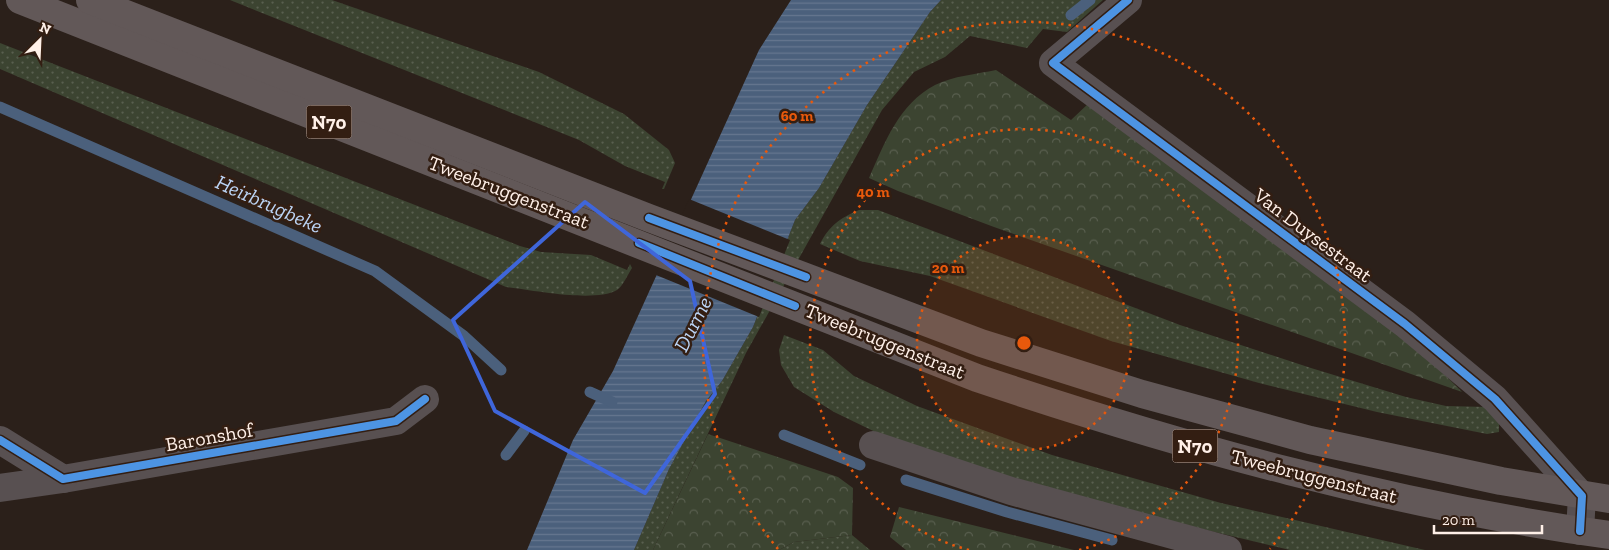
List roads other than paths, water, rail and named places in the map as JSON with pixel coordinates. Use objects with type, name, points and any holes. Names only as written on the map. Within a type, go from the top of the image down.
[{"type":"main road","name":"Tweebruggenstraat","points":[[20,0],[977,378],[1134,429],[1298,475],[1471,511],[1609,535]]},
{"type":"main road","name":"Tweebruggenstraat","points":[[90,0],[649,218],[981,344],[1142,394],[1310,440],[1502,481],[1582,496],[1609,499]]},
{"type":"street","name":"Van Duysestraat","points":[[1128,0],[1053,63],[1405,324],[1495,399],[1582,496]]},
{"type":"street","name":"Baronshof","points":[[0,488],[396,421],[425,399]]},
{"type":"street","points":[[0,440],[63,478]]},
{"type":"street","points":[[872,445],[1012,491],[1228,550]]},
{"type":"street","points":[[1580,531],[1582,496]]},
{"type":"water","name":"Durme","points":[[791,0],[941,0],[930,12],[867,105],[819,188],[795,220],[753,327],[722,381],[706,401],[669,469],[634,550],[527,550],[573,440],[613,371],[759,50]]},
{"type":"waterway","points":[[1071,15],[1090,0]]},
{"type":"waterway","name":"Heirbrugbeke","points":[[0,107],[375,271],[464,336],[501,370]]},
{"type":"waterway","name":"Heirbrugbeke","points":[[590,392],[612,402]]},
{"type":"waterway","points":[[506,455],[524,431]]},
{"type":"waterway","points":[[784,435],[860,465]]},
{"type":"waterway","points":[[906,480],[1007,512],[1112,540]]}]
